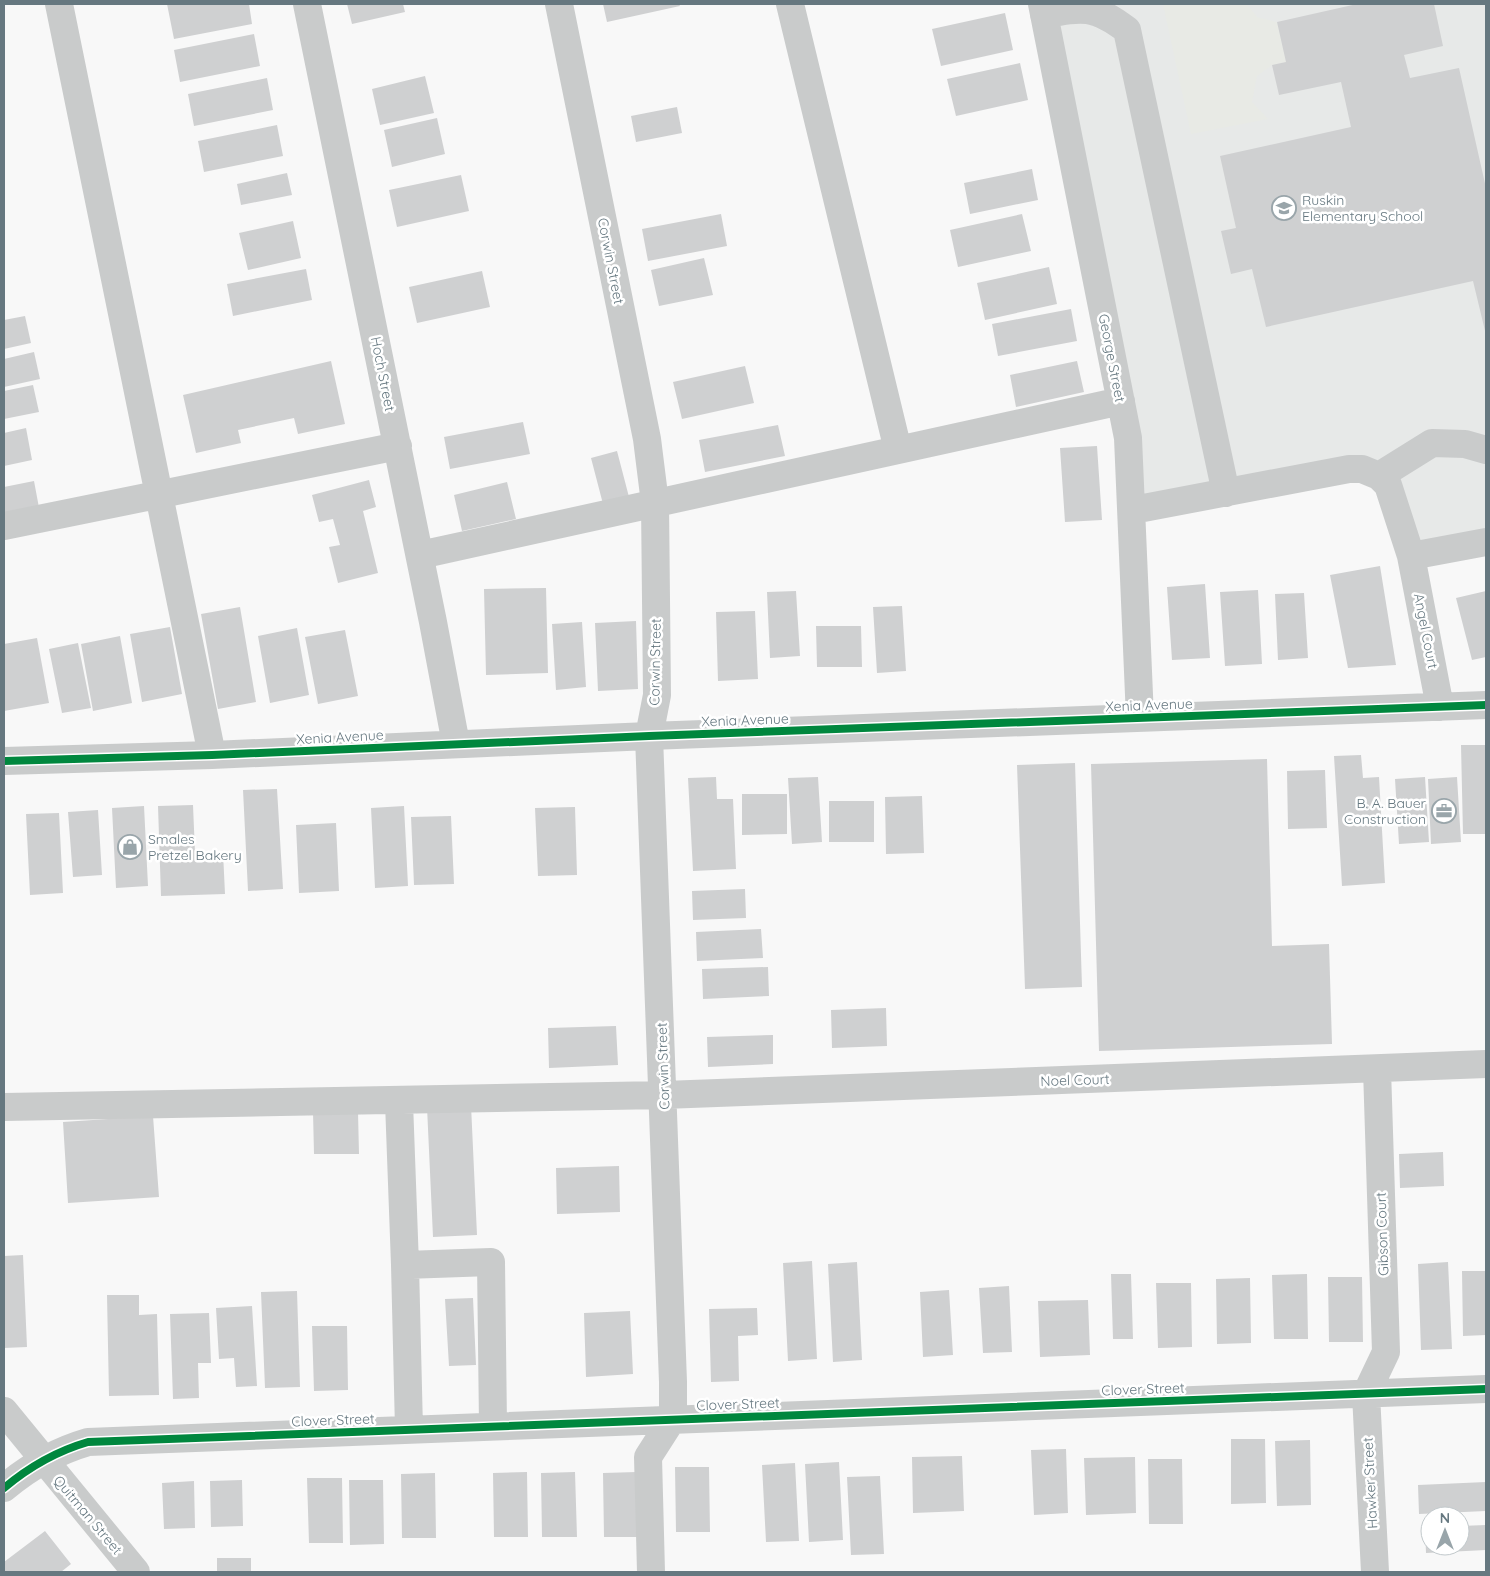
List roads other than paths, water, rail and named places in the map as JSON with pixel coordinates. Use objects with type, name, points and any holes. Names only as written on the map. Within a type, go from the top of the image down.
[{"type":"street","points":[[59,4],[212,755]]},
{"type":"street","name":"Hoch Street","points":[[307,4],[420,555],[456,744]]},
{"type":"street","name":"Corwin Street","points":[[559,4],[647,440],[655,503],[657,695],[649,736],[664,1095],[673,1418]]},
{"type":"street","points":[[790,4],[898,450]]},
{"type":"street","points":[[1043,9],[1078,8],[1107,15],[1127,30],[1226,492]]},
{"type":"street","name":"George Street","points":[[1043,9],[1128,438],[1133,510],[1140,718]]},
{"type":"street","points":[[420,555],[1121,401]]},
{"type":"street","points":[[1133,510],[1349,469],[1362,469],[1379,476],[1432,443],[1466,444],[1486,450]]},
{"type":"street","points":[[4,526],[398,446]]},
{"type":"street","name":"Angel Court","points":[[1379,476],[1388,485],[1411,556],[1440,707]]},
{"type":"street","points":[[1411,556],[1486,542]]},
{"type":"street","name":"Xenia Avenue","points":[[4,761],[212,755],[649,736],[1486,706]]},
{"type":"street","name":"Noel Court","points":[[4,1107],[399,1102],[664,1095],[1486,1064]]},
{"type":"street","name":"Gibson Court","points":[[1366,1394],[1386,1352],[1377,1069]]},
{"type":"street","points":[[399,1102],[409,1429]]},
{"type":"street","points":[[405,1264],[491,1262],[493,1425]]},
{"type":"street","name":"Clover Street","points":[[4,1488],[20,1474],[66,1448],[88,1442],[673,1418],[1486,1389]]},
{"type":"street","name":"Hawker Street","points":[[1366,1394],[1375,1572]]},
{"type":"street","name":"Quitman Street","points":[[4,1411],[136,1572]]},
{"type":"street","points":[[651,1572],[648,1457],[673,1418]]},
{"type":"place","name":"Ruskin Elementary School","points":[[1284,208]]},
{"type":"place","name":"B. A. Bauer Construction","points":[[1444,811]]},
{"type":"place","name":"Smales Pretzel Bakery","points":[[130,847]]}]
